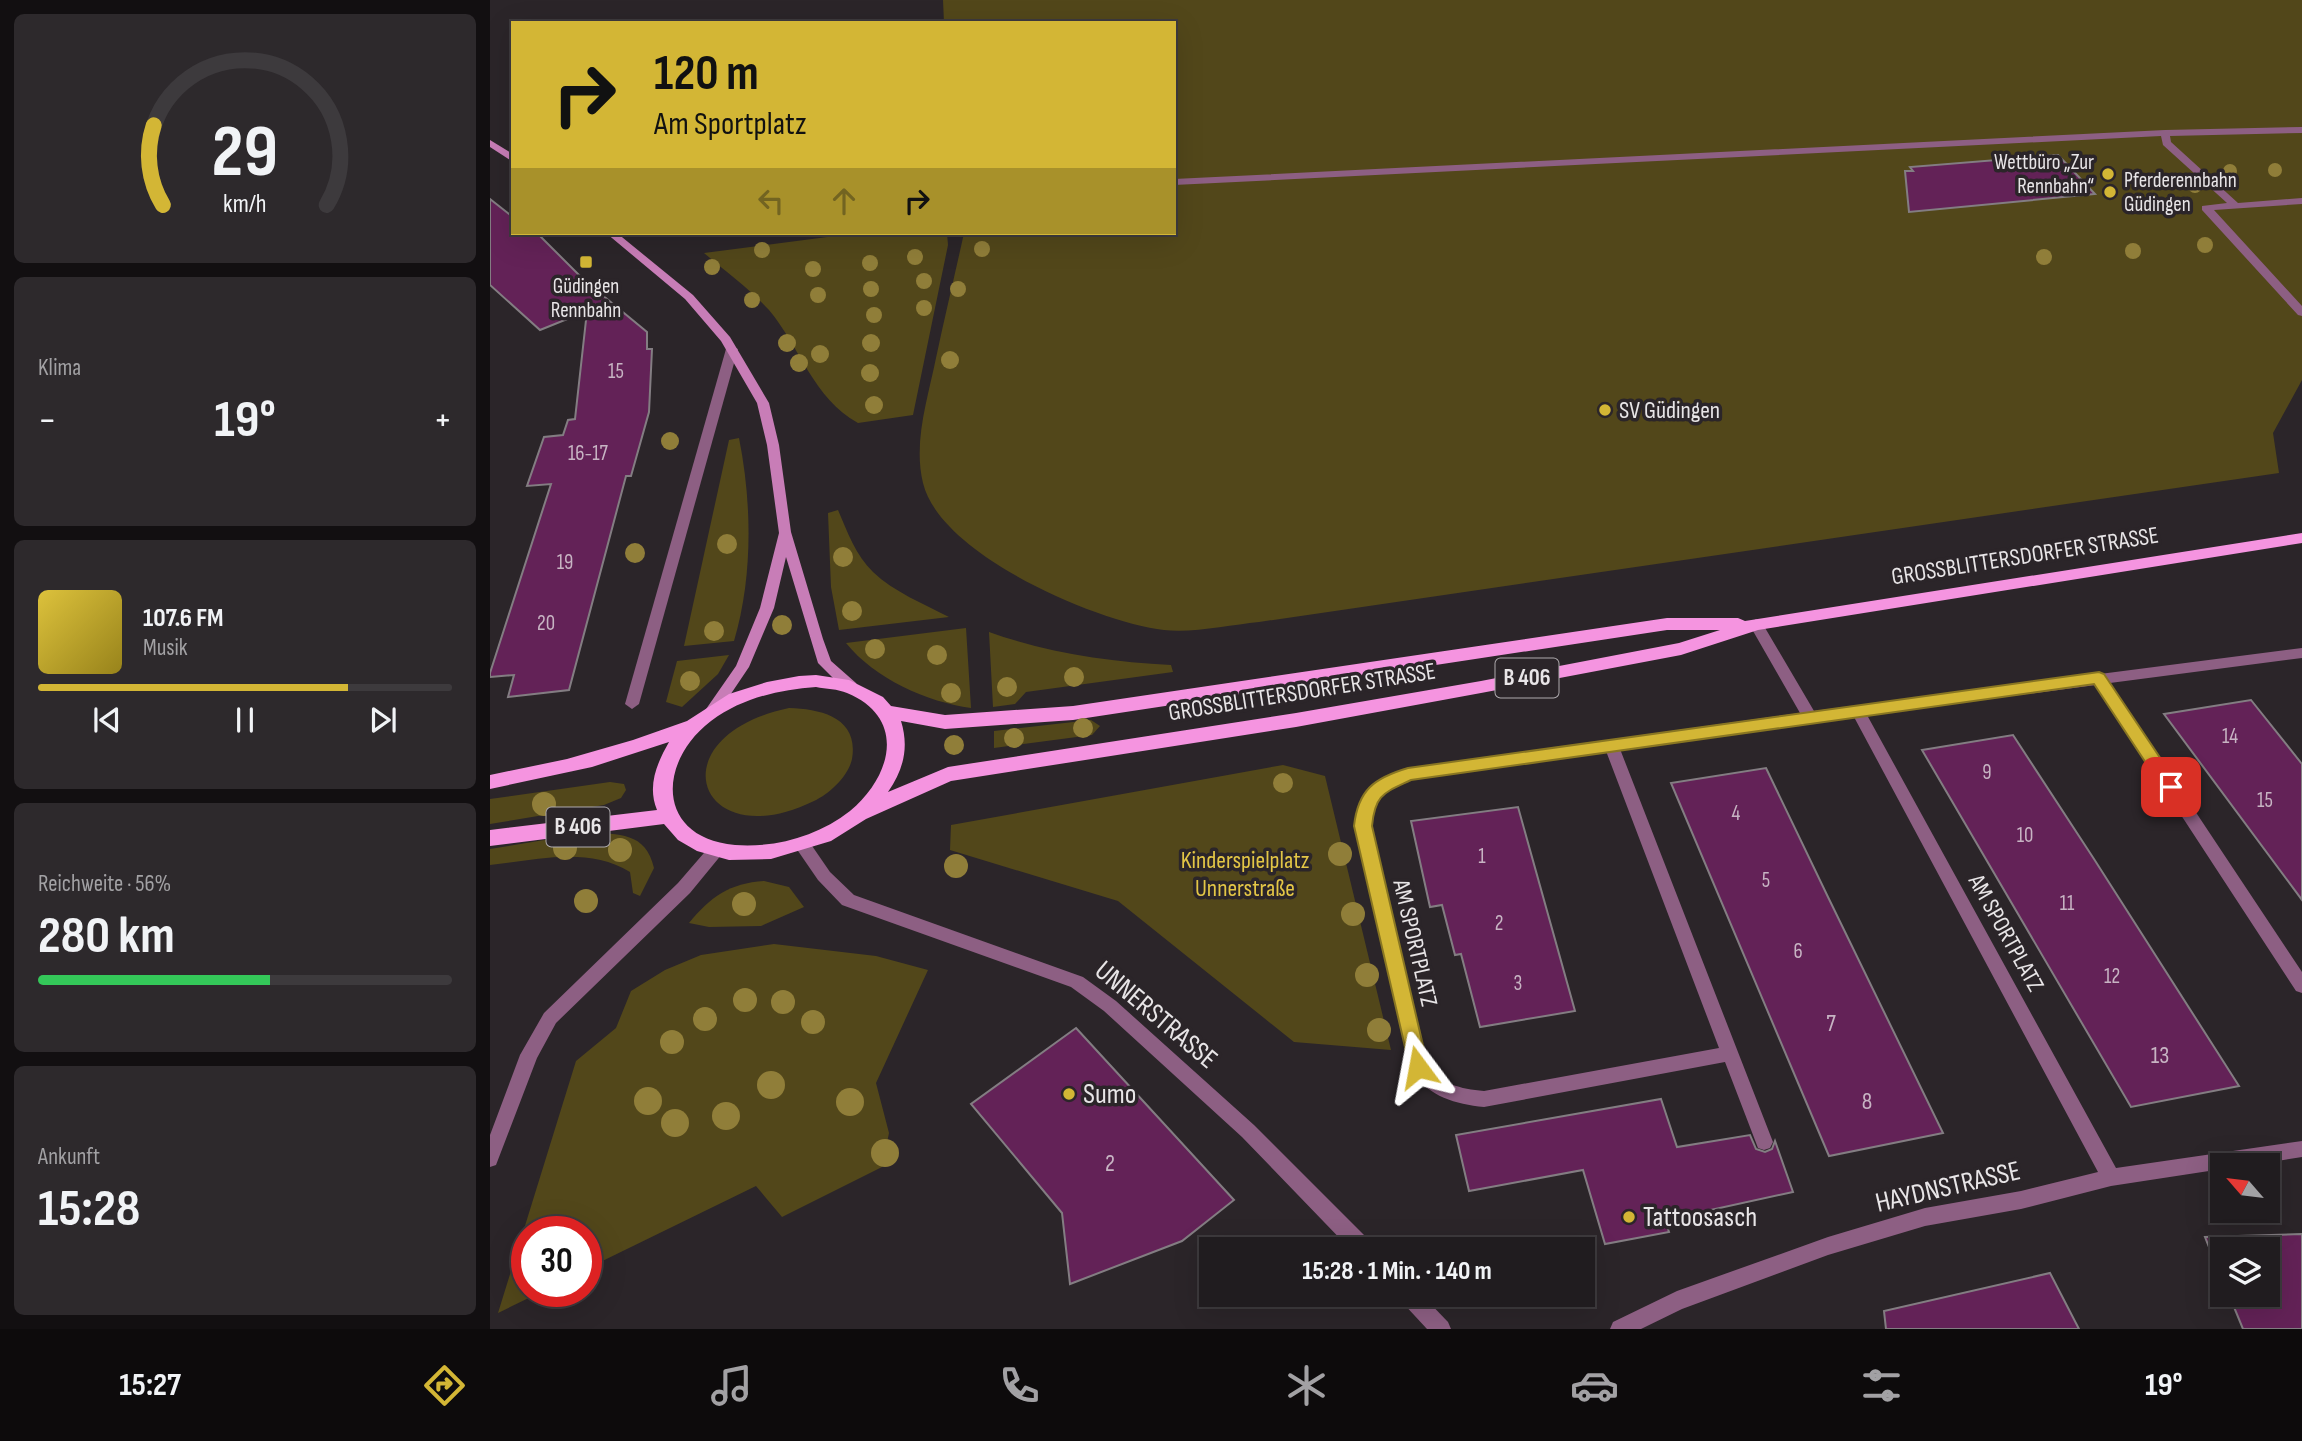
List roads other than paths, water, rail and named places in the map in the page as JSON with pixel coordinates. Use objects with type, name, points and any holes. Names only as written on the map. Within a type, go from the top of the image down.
[{"type":"main road","points":[[490,143],[511,158]]},
{"type":"main road","points":[[613,235],[689,297],[732,349],[763,403],[773,445],[785,532],[825,663],[851,687]]},
{"type":"main road","points":[[711,712],[742,667],[767,608],[785,532]]},
{"type":"main road","name":"GROSSBLITTERSDORFER STRASSE","points":[[888,712],[945,722],[1073,713],[1667,624],[1756,624],[2302,538]]},
{"type":"main road","name":"GROSSBLITTERSDORFER STRASSE","points":[[860,813],[948,774],[1296,720],[1480,687],[1681,649],[1756,624]]},
{"type":"main road","points":[[816,681],[851,687],[872,697],[888,712],[899,743],[895,765],[883,789],[860,813],[838,829],[774,852],[744,854],[716,850],[686,837],[667,816],[661,785],[666,763],[693,726],[711,712],[747,694],[788,682],[816,681]]},
{"type":"main road","points":[[490,782],[615,755],[693,726]]},
{"type":"main road","name":"B 406","points":[[490,838],[667,816]]},
{"type":"street","points":[[1176,182],[2165,133],[2302,130]]},
{"type":"street","points":[[2165,133],[2166,144],[2236,206]]},
{"type":"street","points":[[2302,201],[2206,208],[2302,313]]},
{"type":"street","points":[[632,704],[732,349]]},
{"type":"street","points":[[1756,624],[1810,717]]},
{"type":"street","name":"AM SPORTPLATZ","points":[[1728,1054],[1484,1099],[1455,1097],[1427,1081],[1418,1067],[1363,826],[1365,805],[1376,789],[1408,774],[1810,717],[2302,653]]},
{"type":"street","points":[[2099,678],[2302,986]]},
{"type":"street","name":"AM SPORTPLATZ","points":[[1858,712],[2111,1177]]},
{"type":"street","points":[[1611,745],[1764,1142]]},
{"type":"street","name":"UNNERSTRASSE","points":[[802,844],[824,876],[848,900],[1077,982],[1110,1006],[1248,1131],[1353,1237]]},
{"type":"street","points":[[490,1159],[528,1055],[550,1018],[684,888],[716,850]]},
{"type":"street","name":"HAYDNSTRASSE","points":[[1620,1329],[1677,1301],[1828,1246],[1925,1217],[2021,1200],[2111,1177],[2302,1149]]},
{"type":"street","points":[[1420,1307],[1441,1329]]},
{"type":"place","name":"Wettbüro „Zur Rennbahn“","points":[[2108,174]]},
{"type":"place","name":"Pferderennbahn Güdingen","points":[[2110,192]]},
{"type":"place","name":"Güdingen Rennbahn","points":[[586,262]]},
{"type":"place","name":"SV Güdingen","points":[[1605,410]]},
{"type":"place","name":"Sumo","points":[[1069,1094]]},
{"type":"place","name":"Tattoosasch","points":[[1629,1217]]},
{"type":"park label","name":"Kinderspielplatz Unnerstraße","points":[[1245,874]]}]
